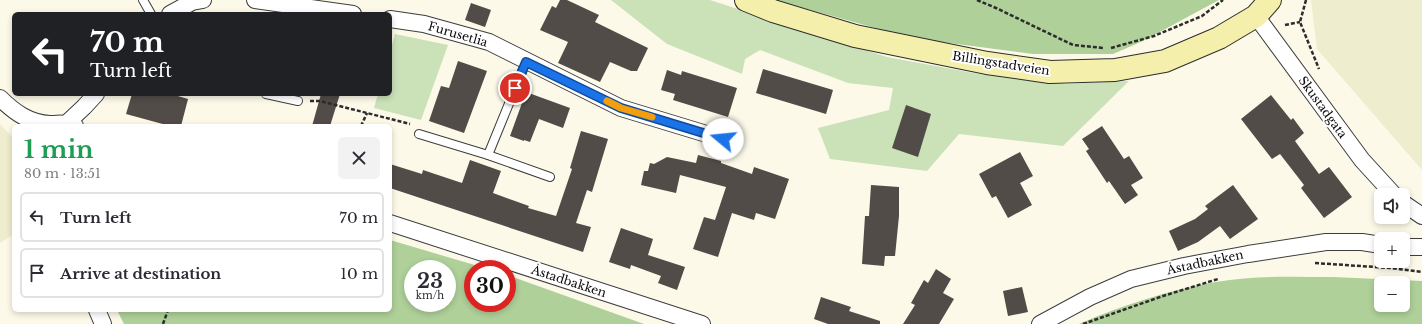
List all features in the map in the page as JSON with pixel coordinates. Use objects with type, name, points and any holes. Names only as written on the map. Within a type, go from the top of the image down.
[{"type":"main road","name":"Billingstadveien","points":[[746,0],[773,11],[855,36],[987,63],[1050,72],[1115,70],[1165,61],[1219,38],[1256,16],[1270,0]]},
{"type":"street","points":[[174,12],[192,2],[203,0]]},
{"type":"street","points":[[255,0],[340,12]]},
{"type":"street","name":"Skustadgata","points":[[1256,16],[1362,160],[1388,188]]},
{"type":"street","name":"Furusetlia","points":[[392,19],[424,24],[489,42],[526,62],[621,108],[723,139]]},
{"type":"street","points":[[0,98],[22,117],[37,124],[71,124],[94,96]]},
{"type":"street","points":[[1410,207],[1422,216]]},
{"type":"street","name":"Åstadbakken","points":[[392,224],[702,324]]},
{"type":"street","name":"Åstadbakken","points":[[1040,324],[1090,297],[1130,279],[1184,266],[1326,242],[1362,242],[1374,244]]},
{"type":"street","points":[[1410,247],[1422,247]]},
{"type":"street","points":[[99,312],[103,324]]},
{"type":"lane","points":[[143,0],[150,12]]},
{"type":"lane","points":[[488,156],[526,62]]},
{"type":"lane","points":[[274,96],[298,102]]},
{"type":"lane","points":[[419,134],[550,178]]},
{"type":"path","points":[[977,0],[1073,45],[1109,49],[1154,36],[1202,16],[1223,0]]},
{"type":"path","points":[[1306,0],[1300,22],[1317,66],[1321,72]]},
{"type":"path","points":[[298,102],[320,101],[367,113],[415,126],[419,134]]},
{"type":"path","points":[[362,124],[367,113]]},
{"type":"path","points":[[1308,264],[1316,263],[1390,268],[1422,272]]},
{"type":"path","points":[[1083,324],[1163,296],[1222,278]]},
{"type":"path","points":[[163,324],[167,312]]},
{"type":"green space","points":[[611,0],[710,0],[887,57],[979,74],[1065,84],[1129,81],[1063,146],[959,134],[927,171],[830,159],[818,128],[889,110],[893,88],[848,83],[760,50],[745,59],[742,74],[667,44]]},
{"type":"green space","points":[[775,0],[1219,0],[1143,41],[1113,54],[1033,54],[911,38]]},
{"type":"green space","points":[[1311,0],[1422,0],[1422,170],[1317,49]]},
{"type":"green space","points":[[395,34],[448,45],[421,120],[374,108],[377,96],[392,96],[392,45]]},
{"type":"green space","points":[[0,124],[12,137],[12,235],[0,243]]},
{"type":"green space","points":[[392,241],[464,262],[464,312],[516,312],[516,278],[644,324],[124,324],[118,312],[392,312]]},
{"type":"green space","points":[[1245,278],[1374,279],[1374,312],[1410,312],[1410,280],[1422,281],[1422,324],[1079,324],[1146,299],[1181,289]]},
{"type":"building","points":[[560,0],[567,0],[599,15],[595,22],[648,48],[637,71],[631,71],[610,62],[600,82],[558,63],[568,42],[540,30],[552,6],[556,8]]},
{"type":"building","points":[[471,3],[491,10],[485,27],[465,20]]},
{"type":"building","points":[[458,61],[487,71],[464,133],[429,121],[441,86],[449,88]]},
{"type":"building","points":[[763,69],[833,90],[826,114],[756,93]]},
{"type":"building","points":[[667,70],[681,75],[682,71],[737,88],[728,117],[673,100],[675,94],[661,90]]},
{"type":"building","points":[[526,92],[570,108],[563,128],[539,119],[530,142],[510,136]]},
{"type":"building","points":[[1271,95],[1291,120],[1293,118],[1304,133],[1295,141],[1319,174],[1329,167],[1352,197],[1324,218],[1301,188],[1304,185],[1280,154],[1272,159],[1241,119]]},
{"type":"building","points":[[131,96],[178,96],[188,99],[182,124],[163,124],[126,114]]},
{"type":"building","points":[[320,96],[339,96],[331,124],[313,124]]},
{"type":"building","points":[[906,105],[931,114],[918,157],[892,148]]},
{"type":"building","points":[[1102,126],[1124,159],[1129,156],[1143,178],[1131,185],[1138,195],[1125,204],[1109,181],[1107,183],[1086,151],[1089,149],[1082,139]]},
{"type":"building","points":[[581,131],[608,139],[592,192],[587,190],[576,223],[591,227],[583,252],[392,189],[392,165],[422,174],[423,170],[462,183],[470,160],[501,171],[493,193],[529,206],[528,208],[556,216],[572,169],[570,168]]},
{"type":"building","points":[[1020,152],[1033,176],[1020,183],[1032,205],[1008,218],[996,196],[992,198],[979,174]]},
{"type":"building","points":[[698,155],[721,161],[721,163],[752,174],[754,167],[789,179],[775,219],[756,213],[754,220],[732,213],[718,257],[693,249],[704,217],[715,220],[726,187],[680,175],[676,193],[641,185],[644,171],[648,171],[650,163],[654,164],[667,157],[696,163]]},
{"type":"building","points":[[871,185],[899,187],[899,216],[895,256],[885,256],[884,266],[862,264],[865,216],[869,216]]},
{"type":"building","points":[[1233,185],[1258,219],[1230,239],[1220,226],[1198,242],[1178,251],[1169,231],[1195,219],[1208,209],[1205,206]]},
{"type":"building","points":[[621,228],[653,239],[648,255],[685,267],[677,290],[658,283],[661,276],[631,265],[630,269],[609,262]]},
{"type":"building","points":[[936,269],[951,279],[943,293],[954,299],[939,324],[903,324],[915,305],[911,303],[924,280],[928,283]]},
{"type":"building","points":[[1022,287],[1028,312],[1008,316],[1003,291]]},
{"type":"building","points":[[821,297],[851,307],[849,311],[880,321],[880,324],[828,324],[814,319]]},
{"type":"slow traffic","points":[[607,101],[621,108],[652,117]]},
{"type":"route","points":[[515,88],[526,62],[621,108],[723,139]]}]
